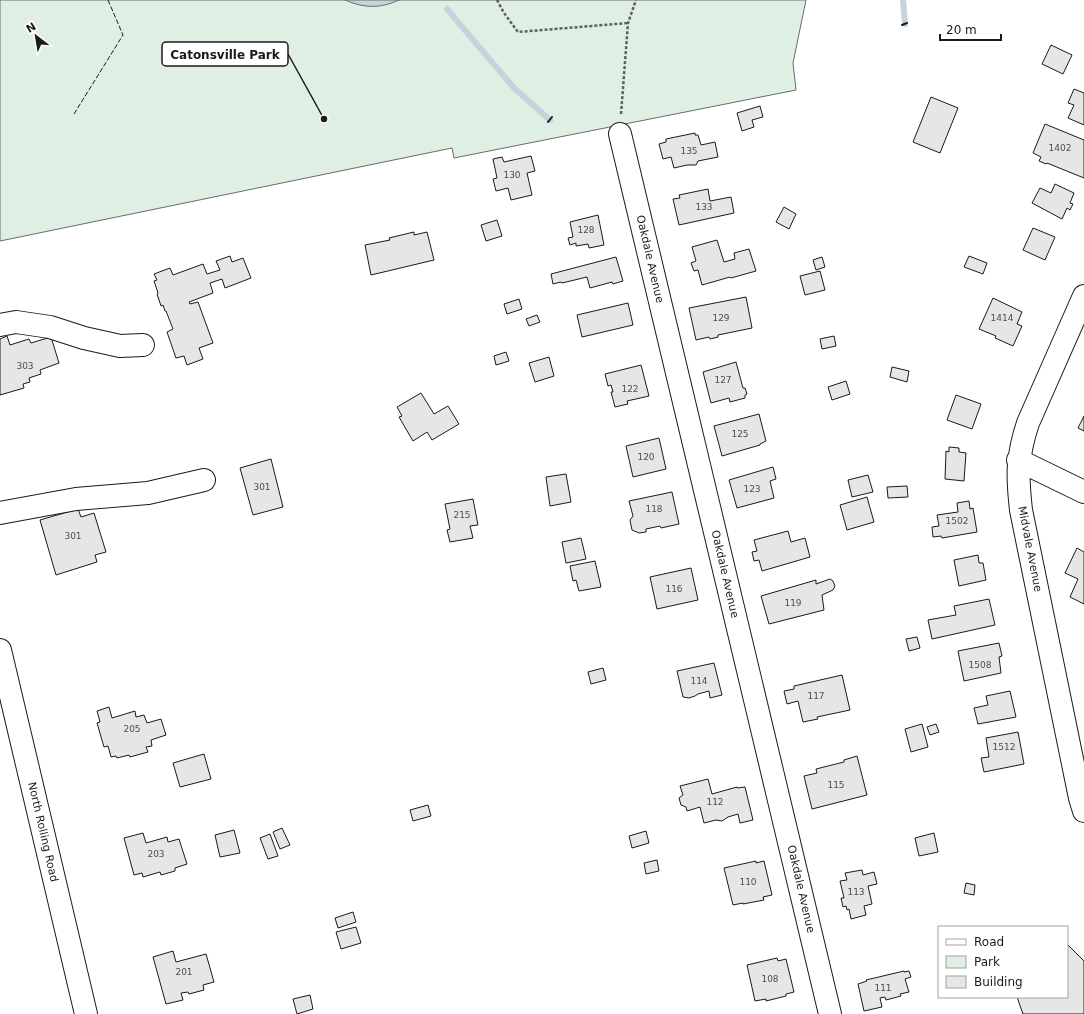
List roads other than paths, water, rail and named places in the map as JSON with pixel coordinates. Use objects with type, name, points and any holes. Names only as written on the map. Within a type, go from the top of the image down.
[{"type":"street","name":"Oakdale Avenue","points":[[620,134],[830,1014]]},
{"type":"street","name":"Midvale Avenue","points":[[1084,296],[1028,423],[1018,460],[1018,486],[1021,510],[1080,798],[1084,811]]},
{"type":"street","points":[[0,325],[16,322],[50,327],[84,338],[120,346],[143,345]]},
{"type":"street","points":[[1018,460],[1084,492]]},
{"type":"street","points":[[0,513],[76,499],[148,493],[204,480]]},
{"type":"street","name":"North Rolling Road","points":[[0,650],[6,700],[86,1014]]},
{"type":"waterway","points":[[903,0],[905,24]]},
{"type":"waterway","points":[[447,9],[514,88],[550,120]]},
{"type":"place","name":"Catonsville Park","points":[[324,119]]}]
